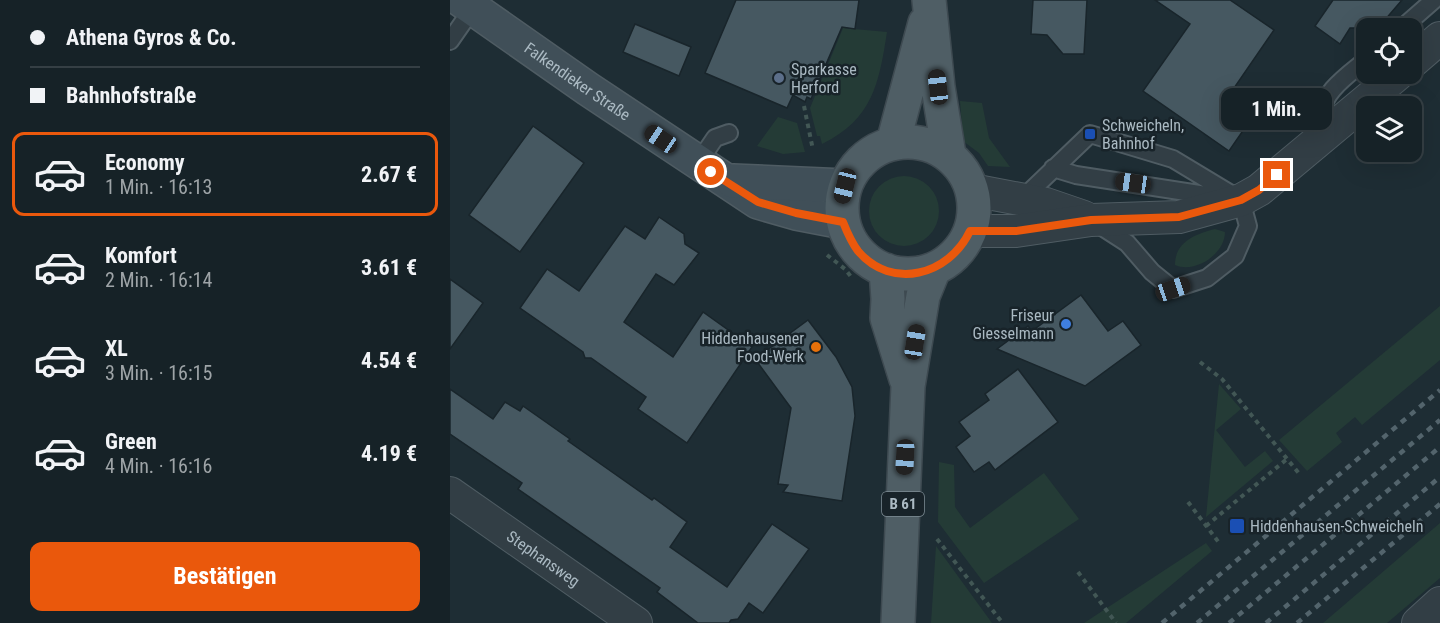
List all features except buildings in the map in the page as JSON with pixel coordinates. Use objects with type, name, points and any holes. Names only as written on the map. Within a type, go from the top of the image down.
[{"type":"main road","points":[[893,143],[928,5]]},
{"type":"main road","points":[[928,5],[949,155]]},
{"type":"main road","points":[[912,141],[932,146],[949,155],[967,177],[975,204],[970,231],[964,244],[955,255],[934,269],[919,273],[902,274],[871,263],[858,251],[849,237],[843,222],[842,210],[845,186],[865,157],[878,148],[893,143],[912,141]]},
{"type":"main road","name":"B 61","points":[[898,623],[908,386],[923,296],[934,269]]},
{"type":"main road","name":"B 61","points":[[886,270],[887,318],[908,386]]},
{"type":"street","name":"Falkendieker Straße","points":[[467,4],[758,202],[796,213],[843,222]]},
{"type":"street","points":[[1422,53],[1440,38]]},
{"type":"street","points":[[970,231],[1016,231],[1091,220],[1179,217],[1241,200],[1259,190],[1386,84]]},
{"type":"street","points":[[711,172],[845,186]]},
{"type":"street","points":[[972,190],[1046,204],[1091,220]]},
{"type":"street","name":"Stephansweg","points":[[450,493],[636,623]]},
{"type":"street","points":[[1418,623],[1440,603]]},
{"type":"lane","points":[[1413,18],[1434,0]]},
{"type":"lane","points":[[450,41],[467,4]]},
{"type":"lane","points":[[1332,129],[1324,116],[1324,104],[1328,94],[1356,69]]},
{"type":"lane","points":[[711,172],[715,138],[729,133]]},
{"type":"lane","points":[[1021,200],[1090,134],[1173,159],[1241,200],[1248,226],[1235,256],[1207,278],[1173,289],[1152,272],[1126,243],[1091,220]]},
{"type":"lane","points":[[1053,168],[1076,175],[1241,200]]},
{"type":"path","points":[[804,106],[813,153]]},
{"type":"path","points":[[819,250],[845,269],[857,285]]},
{"type":"path","points":[[1200,362],[1222,379],[1301,476]]},
{"type":"path","points":[[1206,526],[1287,459]]},
{"type":"path","points":[[1188,502],[1220,544]]},
{"type":"path","points":[[936,538],[1001,621]]},
{"type":"path","points":[[1078,572],[1116,623]]},
{"type":"green space","points":[[843,28],[887,32],[881,68],[871,98],[863,111],[853,123],[822,144],[820,136],[817,136],[810,108]]},
{"type":"green space","points":[[960,101],[982,103],[989,138],[1010,167],[988,166],[979,153],[963,141]]},
{"type":"green space","points":[[778,117],[797,123],[805,152],[783,154],[757,146]]},
{"type":"green space","points":[[911,176],[924,182],[933,191],[937,197],[939,211],[937,225],[929,236],[918,244],[897,246],[879,236],[871,225],[869,204],[879,186],[890,178]]},
{"type":"green space","points":[[1215,229],[1225,232],[1224,240],[1220,248],[1208,260],[1191,267],[1175,265],[1178,250],[1182,245],[1200,234]]},
{"type":"green space","points":[[1440,306],[1440,360],[1362,425],[1355,417],[1336,433],[1342,442],[1307,471],[1279,440]]},
{"type":"green space","points":[[1219,384],[1241,409],[1216,430],[1245,467],[1265,451],[1273,461],[1206,517]]},
{"type":"green space","points":[[939,462],[954,465],[955,507],[970,528],[1044,473],[1079,519],[984,583],[938,522]]},
{"type":"green space","points":[[1440,523],[1440,578],[1387,623],[1323,623]]},
{"type":"green space","points":[[1206,543],[1212,551],[1126,623],[1084,623]]},
{"type":"green space","points":[[936,546],[992,623],[931,623]]},
{"type":"railway","points":[[1162,623],[1440,390]]},
{"type":"railway","points":[[1197,623],[1440,420]]},
{"type":"railway","points":[[1229,623],[1440,447]]},
{"type":"railway","points":[[1266,623],[1440,477]]},
{"type":"railway","points":[[1297,623],[1440,504]]},
{"type":"place","name":"Sparkasse Herford","points":[[779,78]]},
{"type":"place","name":"Schweicheln, Bahnhof","points":[[1090,134]]},
{"type":"place","name":"Friseur Giesselmann","points":[[1066,324]]},
{"type":"place","name":"Hiddenhausener Food-Werk","points":[[816,347]]},
{"type":"place","name":"Hiddenhausen-Schweicheln","points":[[1237,526]]},
{"type":"route","points":[[711,172],[758,202],[796,213],[843,222],[858,251],[871,263],[902,274],[919,273],[945,263],[964,244],[970,231],[1016,231],[1091,220],[1179,217],[1241,200],[1259,190],[1277,175]]}]
